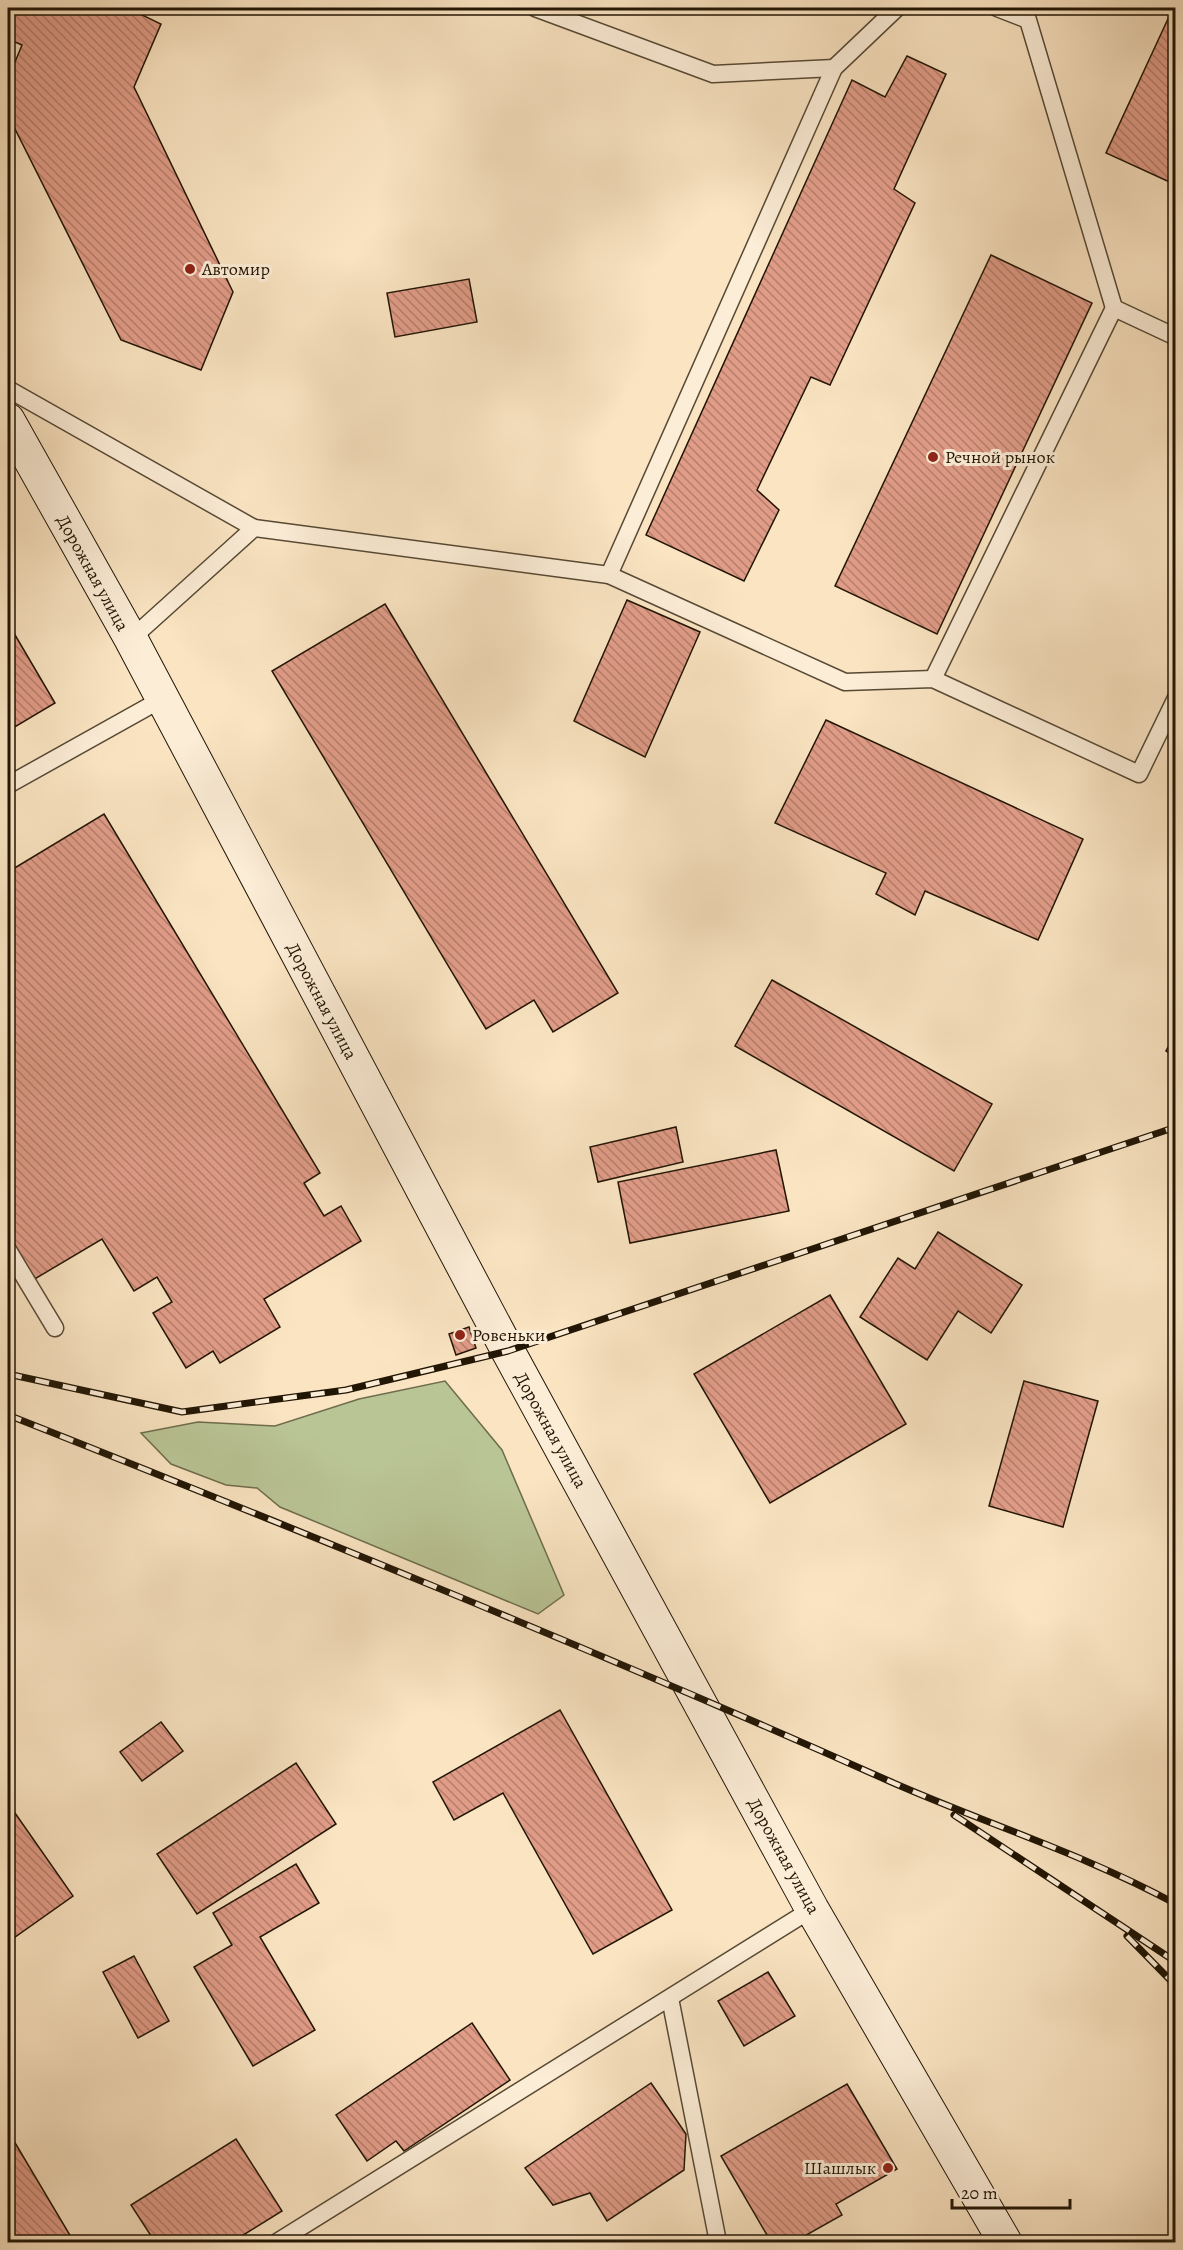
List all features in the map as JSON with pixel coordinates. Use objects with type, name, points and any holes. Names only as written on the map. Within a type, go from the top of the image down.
[{"type":"street","name":"Дорожная улица","points":[[8,420],[131,639],[508,1350],[813,1909],[1005,2242]]},
{"type":"lane","points":[[535,8],[713,74],[834,68]]},
{"type":"lane","points":[[609,575],[834,68],[897,8]]},
{"type":"lane","points":[[933,679],[1114,308],[1032,14],[997,8]]},
{"type":"lane","points":[[1114,308],[1176,337]]},
{"type":"lane","points":[[8,389],[254,528],[609,575],[845,682],[933,679],[1139,774],[1176,699]]},
{"type":"lane","points":[[131,639],[254,528]]},
{"type":"lane","points":[[8,785],[162,699]]},
{"type":"lane","points":[[8,1250],[55,1328]]},
{"type":"lane","points":[[277,2242],[813,1909]]},
{"type":"lane","points":[[670,1998],[718,2242]]},
{"type":"green space","points":[[445,1381],[502,1450],[564,1595],[538,1614],[280,1507],[257,1488],[226,1485],[171,1464],[141,1433],[198,1422],[275,1426],[359,1399]]},
{"type":"building","points":[[8,8],[145,8],[142,15],[161,24],[134,87],[233,292],[201,370],[121,340],[8,115],[8,79],[22,45],[8,39]]},
{"type":"building","points":[[1173,8],[1176,8],[1174,184],[1106,153]]},
{"type":"building","points":[[907,56],[946,74],[894,189],[915,203],[830,385],[811,377],[757,490],[779,510],[744,581],[646,535],[852,80],[885,97]]},
{"type":"building","points":[[991,255],[1092,303],[937,634],[835,586]]},
{"type":"building","points":[[469,279],[477,322],[395,337],[387,293]]},
{"type":"building","points":[[627,600],[700,632],[645,757],[574,721]]},
{"type":"building","points":[[385,604],[618,993],[553,1032],[534,1000],[486,1029],[272,671]]},
{"type":"building","points":[[8,623],[55,703],[8,731]]},
{"type":"building","points":[[826,720],[1083,839],[1038,940],[925,891],[915,915],[876,894],[886,873],[775,823]]},
{"type":"building","points":[[104,814],[320,1173],[304,1183],[324,1216],[341,1206],[361,1241],[264,1299],[280,1327],[220,1363],[213,1351],[186,1368],[153,1313],[172,1302],[157,1277],[134,1291],[102,1239],[33,1280],[8,1237],[8,872]]},
{"type":"building","points":[[772,980],[992,1104],[954,1171],[735,1046]]},
{"type":"building","points":[[1176,1033],[1176,1057],[1166,1051]]},
{"type":"building","points":[[676,1127],[683,1162],[598,1182],[590,1147]]},
{"type":"building","points":[[776,1150],[789,1211],[630,1243],[618,1182]]},
{"type":"building","points":[[938,1232],[1022,1285],[991,1333],[958,1311],[927,1360],[860,1317],[898,1258],[915,1269]]},
{"type":"building","points":[[830,1295],[906,1424],[770,1503],[694,1374]]},
{"type":"building","points":[[469,1327],[476,1348],[456,1355],[449,1334]]},
{"type":"building","points":[[1024,1381],[1098,1401],[1063,1527],[989,1506]]},
{"type":"building","points":[[560,1710],[672,1910],[593,1954],[503,1793],[454,1820],[433,1782]]},
{"type":"building","points":[[161,1722],[183,1751],[142,1781],[120,1752]]},
{"type":"building","points":[[296,1763],[336,1824],[197,1914],[157,1854]]},
{"type":"building","points":[[8,1803],[73,1896],[8,1942]]},
{"type":"building","points":[[296,1864],[319,1903],[260,1937],[315,2030],[253,2066],[194,1967],[232,1945],[213,1913]]},
{"type":"building","points":[[134,1956],[169,2021],[138,2038],[103,1972]]},
{"type":"building","points":[[768,1972],[795,2016],[744,2046],[718,2001]]},
{"type":"building","points":[[472,2023],[510,2080],[404,2151],[396,2141],[367,2161],[336,2115]]},
{"type":"building","points":[[651,2083],[686,2134],[684,2170],[607,2221],[590,2193],[553,2205],[525,2168]]},
{"type":"building","points":[[847,2084],[897,2169],[836,2204],[842,2215],[794,2242],[771,2242],[721,2156]]},
{"type":"building","points":[[8,2131],[74,2242],[8,2242]]},
{"type":"building","points":[[236,2139],[282,2211],[232,2242],[155,2242],[131,2205]]},
{"type":"railway","points":[[8,1374],[182,1412],[346,1390],[508,1351],[1176,1127]]},
{"type":"railway","points":[[8,1415],[340,1548],[670,1685],[925,1796],[1106,1870],[1176,1904]]},
{"type":"railway","points":[[954,1815],[1176,1962]]},
{"type":"railway","points":[[1127,1936],[1176,1986]]},
{"type":"place","name":"Автомир","points":[[190,269]]},
{"type":"place","name":"Речной рынок","points":[[933,457]]},
{"type":"place","name":"Ровеньки","points":[[460,1335]]},
{"type":"place","name":"Шашлык","points":[[888,2168]]}]
